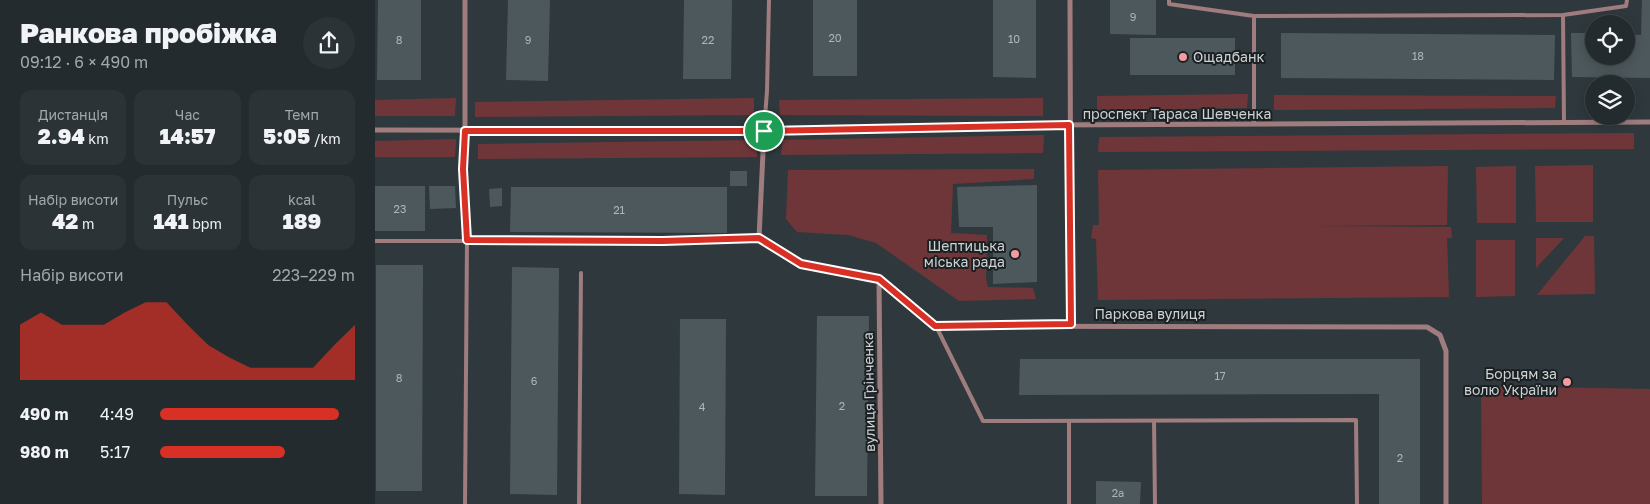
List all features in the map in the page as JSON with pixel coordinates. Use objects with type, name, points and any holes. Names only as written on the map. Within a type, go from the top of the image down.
[{"type":"street","points":[[465,0],[465,131]]},
{"type":"street","points":[[1070,0],[1071,324]]},
{"type":"street","name":"проспект Тараса Шевченка","points":[[375,130],[764,131],[1069,125],[1564,124],[1650,122]]},
{"type":"street","points":[[764,131],[759,238],[801,264],[879,279],[935,326]]},
{"type":"street","name":"вулиця Грінченка","points":[[879,279],[881,504]]},
{"type":"street","name":"Паркова вулиця","points":[[935,326],[1071,324],[1427,327],[1441,335],[1446,351],[1446,504]]},
{"type":"lane","points":[[764,131],[769,0]]},
{"type":"lane","points":[[1169,0],[1169,4],[1254,16],[1563,15],[1627,6],[1627,0]]},
{"type":"lane","points":[[1563,15],[1564,124]]},
{"type":"lane","points":[[1254,16],[1254,124]]},
{"type":"lane","points":[[465,131],[463,169],[467,240],[465,504]]},
{"type":"lane","points":[[375,241],[663,241],[759,238]]},
{"type":"lane","points":[[579,504],[581,273]]},
{"type":"lane","points":[[935,326],[983,421],[1356,420],[1357,504]]},
{"type":"lane","points":[[1154,420],[1155,504]]},
{"type":"lane","points":[[1069,422],[1069,504]]},
{"type":"shaded area","points":[[1248,94],[1247,108],[1097,110],[1097,96]]},
{"type":"shaded area","points":[[1274,95],[1556,96],[1555,108],[1274,110]]},
{"type":"shaded area","points":[[456,98],[455,116],[375,116],[375,100]]},
{"type":"shaded area","points":[[754,98],[754,115],[475,117],[475,102]]},
{"type":"shaded area","points":[[1043,98],[1043,116],[780,115],[779,100]]},
{"type":"shaded area","points":[[1634,133],[1634,149],[1098,152],[1099,137]]},
{"type":"shaded area","points":[[1044,135],[1043,153],[781,155],[783,140]]},
{"type":"shaded area","points":[[456,139],[455,157],[375,157],[375,141]]},
{"type":"shaded area","points":[[757,140],[757,157],[478,159],[478,144]]},
{"type":"shaded area","points":[[1593,165],[1593,222],[1536,222],[1535,166]]},
{"type":"shaded area","points":[[1448,166],[1447,225],[1311,226],[1451,227],[1452,238],[1447,238],[1449,297],[1098,300],[1096,239],[1091,238],[1093,225],[1099,225],[1098,170]]},
{"type":"shaded area","points":[[1516,166],[1516,223],[1477,223],[1476,167]]},
{"type":"shaded area","points":[[1034,169],[1034,179],[953,184],[951,233],[987,235],[986,279],[988,287],[1033,288],[1036,299],[959,301],[876,243],[848,235],[797,232],[786,219],[788,170]]},
{"type":"shaded area","points":[[1585,236],[1594,236],[1595,294],[1537,295]]},
{"type":"shaded area","points":[[1536,238],[1564,238],[1536,268]]},
{"type":"shaded area","points":[[1476,240],[1515,240],[1515,296],[1476,297]]},
{"type":"shaded area","points":[[1481,386],[1650,389],[1650,504],[1482,504]]},
{"type":"building","points":[[378,0],[421,0],[421,80],[377,80]]},
{"type":"building","points":[[508,0],[550,0],[548,81],[506,80]]},
{"type":"building","points":[[684,0],[732,0],[731,79],[683,79]]},
{"type":"building","points":[[813,0],[857,0],[857,76],[813,76]]},
{"type":"building","points":[[993,0],[1036,0],[1036,78],[993,77]]},
{"type":"building","points":[[1110,0],[1156,0],[1156,35],[1110,34]]},
{"type":"building","points":[[1642,0],[1650,0],[1650,78],[1635,78],[1635,75],[1585,75],[1585,77],[1572,77],[1571,33],[1585,33],[1585,65],[1635,65],[1635,35],[1641,35]]},
{"type":"building","points":[[1281,33],[1555,35],[1554,80],[1281,78]]},
{"type":"building","name":"Ощадбанк","points":[[1130,38],[1235,38],[1235,75],[1130,75]]},
{"type":"building","points":[[730,171],[747,171],[747,186],[730,186]]},
{"type":"building","name":"Шептицька міська рада","points":[[1037,185],[1037,282],[993,284],[993,227],[959,227],[957,187]]},
{"type":"building","points":[[375,186],[425,186],[425,231],[375,231]]},
{"type":"building","points":[[429,186],[455,186],[456,208],[430,209]]},
{"type":"building","points":[[511,187],[727,187],[727,233],[510,232]]},
{"type":"building","points":[[502,188],[502,206],[490,207],[489,189]]},
{"type":"building","points":[[376,265],[423,265],[422,491],[376,491]]},
{"type":"building","points":[[512,267],[559,268],[557,495],[510,494]]},
{"type":"building","points":[[817,316],[869,316],[867,496],[815,496]]},
{"type":"building","points":[[680,319],[726,319],[725,495],[679,494]]},
{"type":"building","points":[[1020,359],[1420,359],[1420,504],[1379,504],[1379,394],[1019,395]]},
{"type":"building","points":[[1096,481],[1141,482],[1140,504],[1096,504]]},
{"type":"place","name":"Ощадбанк","points":[[1183,57]]},
{"type":"place","name":"Шептицька міська рада","points":[[1015,254]]},
{"type":"place","name":"Борцям за волю України","points":[[1567,382]]},
{"type":"route","points":[[1069,125],[1071,324],[935,326],[879,279],[801,264],[759,238],[663,241],[467,240],[463,169],[465,131],[764,131],[1069,125]]}]
